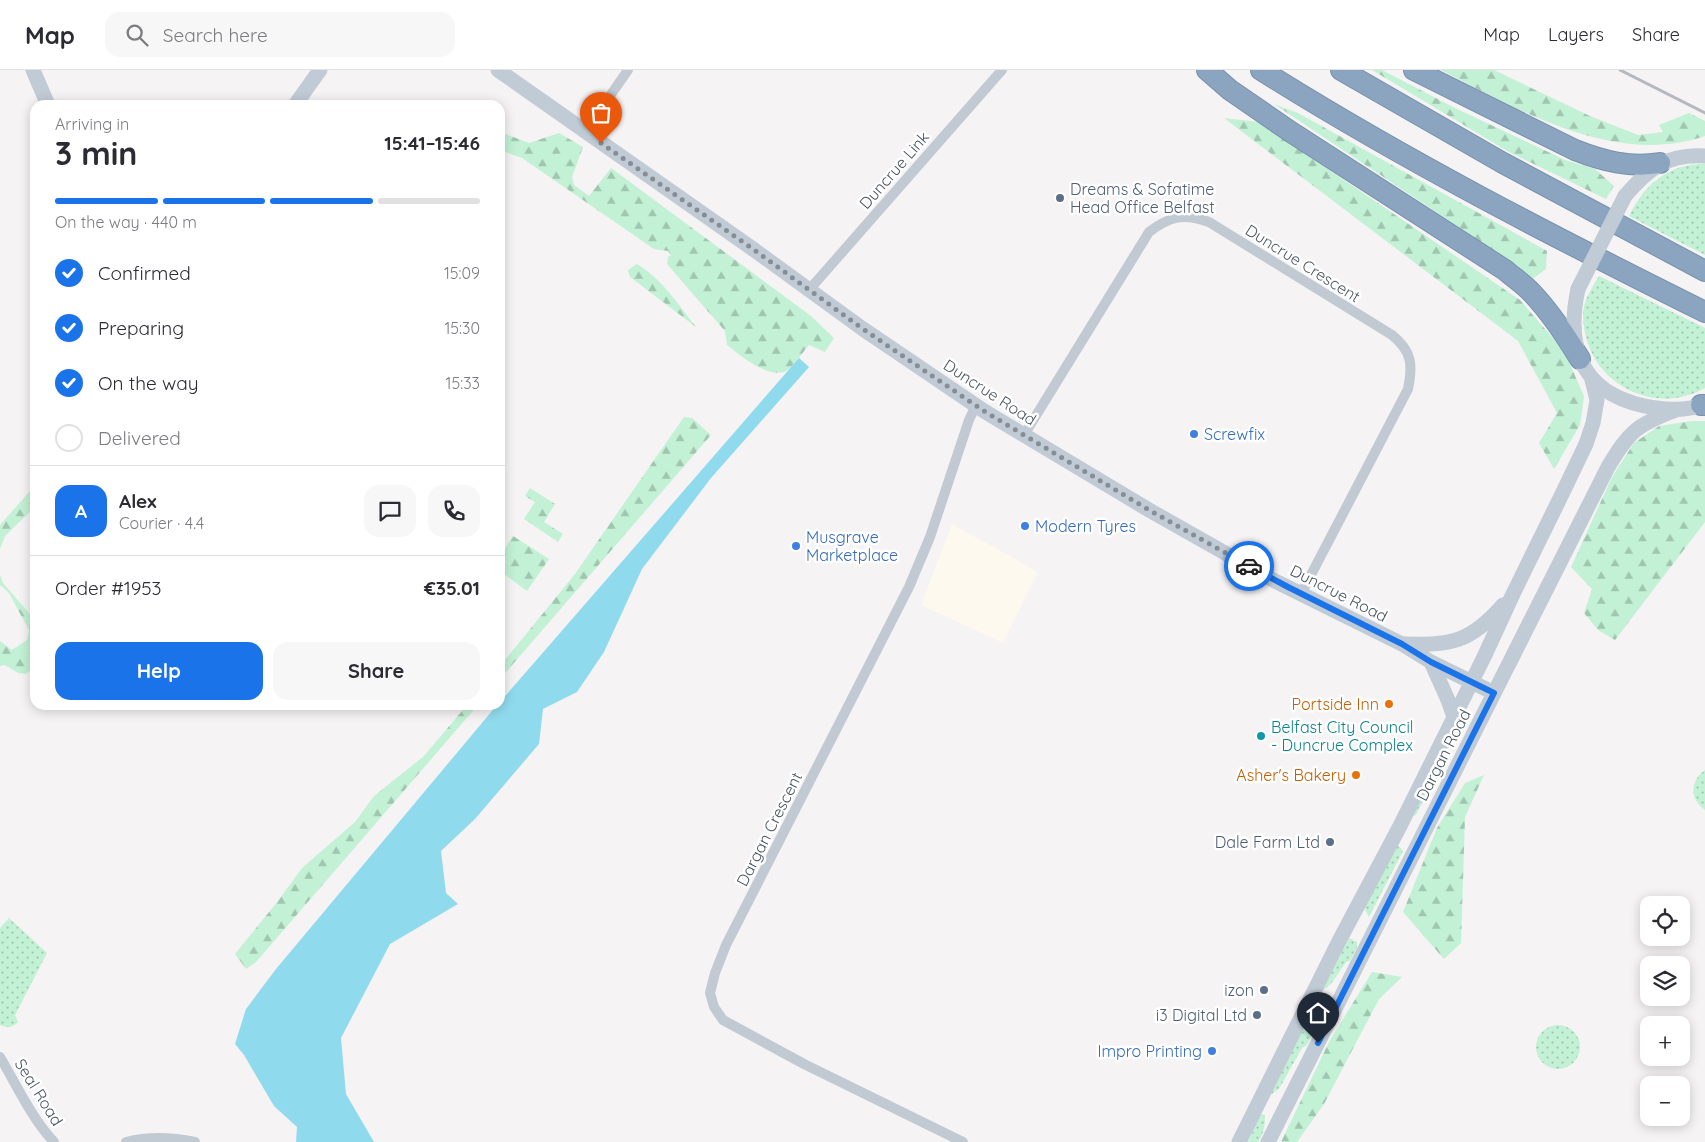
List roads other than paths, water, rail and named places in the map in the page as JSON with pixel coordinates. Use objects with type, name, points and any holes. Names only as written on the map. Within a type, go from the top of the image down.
[{"type":"highway","points":[[1207,70],[1230,90],[1291,132],[1505,270],[1531,291],[1548,311],[1580,360]]},
{"type":"highway","points":[[1261,70],[1320,108],[1478,196],[1705,312]]},
{"type":"highway","points":[[1341,70],[1503,163],[1705,271]]},
{"type":"highway","points":[[1414,70],[1575,150],[1598,159],[1643,166],[1660,163]]},
{"type":"street","points":[[33,70],[46,100]]},
{"type":"street","points":[[299,100],[320,70]]},
{"type":"street","name":"Duncrue Road","points":[[498,70],[753,249],[863,329],[976,405],[1149,510],[1300,594],[1402,644],[1431,662],[1494,693]]},
{"type":"street","points":[[586,132],[628,70]]},
{"type":"street","name":"Duncrue Link","points":[[809,290],[1002,70]]},
{"type":"street","points":[[1701,154],[1660,163],[1638,181],[1625,196],[1578,289],[1574,306],[1574,326],[1580,360],[1592,380],[1609,394],[1644,406],[1676,410],[1704,405]]},
{"type":"street","name":"Duncrue Crescent","points":[[1024,435],[1150,232],[1163,221],[1181,217],[1194,217],[1209,222],[1392,336],[1401,343],[1409,356],[1411,373],[1408,389],[1300,594]]},
{"type":"street","name":"Dargan Road","points":[[1239,1142],[1472,682],[1512,594],[1586,444],[1593,423],[1597,400],[1592,380]]},
{"type":"street","name":"Dargan Crescent","points":[[963,1142],[804,1064],[734,1027],[723,1020],[714,1007],[710,993],[715,973],[726,945],[900,608],[930,537],[969,420],[976,405]]},
{"type":"street","name":"Dargan Road","points":[[1268,1142],[1608,467],[1623,442],[1635,430],[1652,419],[1676,410]]},
{"type":"street","points":[[1402,644],[1440,644],[1458,640],[1477,631],[1512,594]]},
{"type":"street","points":[[1431,662],[1454,717]]},
{"type":"street","name":"Seal Road","points":[[0,1057],[47,1135],[54,1142]]},
{"type":"street","points":[[126,1142],[154,1137],[194,1142]]},
{"type":"water","points":[[799,358],[809,367],[711,478],[642,569],[604,652],[577,692],[543,709],[539,744],[475,819],[441,851],[446,893],[458,904],[390,944],[341,1038],[346,1094],[374,1142],[296,1142],[297,1127],[274,1106],[244,1055],[235,1044],[246,1009],[276,969],[493,710],[505,710],[505,696]]},
{"type":"railway","points":[[1620,70],[1705,113]]},
{"type":"place","name":"Dreams & Sofatime Head Office Belfast","points":[[1060,198]]},
{"type":"place","name":"Screwfix","points":[[1194,434]]},
{"type":"place","name":"Modern Tyres","points":[[1025,526]]},
{"type":"place","name":"Musgrave Marketplace","points":[[796,546]]},
{"type":"place","name":"Portside Inn","points":[[1389,704]]},
{"type":"place","name":"Belfast City Council - Duncrue Complex","points":[[1261,736]]},
{"type":"place","name":"Asher's Bakery","points":[[1356,775]]},
{"type":"place","name":"Dale Farm Ltd","points":[[1330,842]]},
{"type":"place","name":"izon","points":[[1264,990]]},
{"type":"place","name":"i3 Digital Ltd","points":[[1257,1015]]},
{"type":"place","name":"Impro Printing","points":[[1212,1051]]}]
